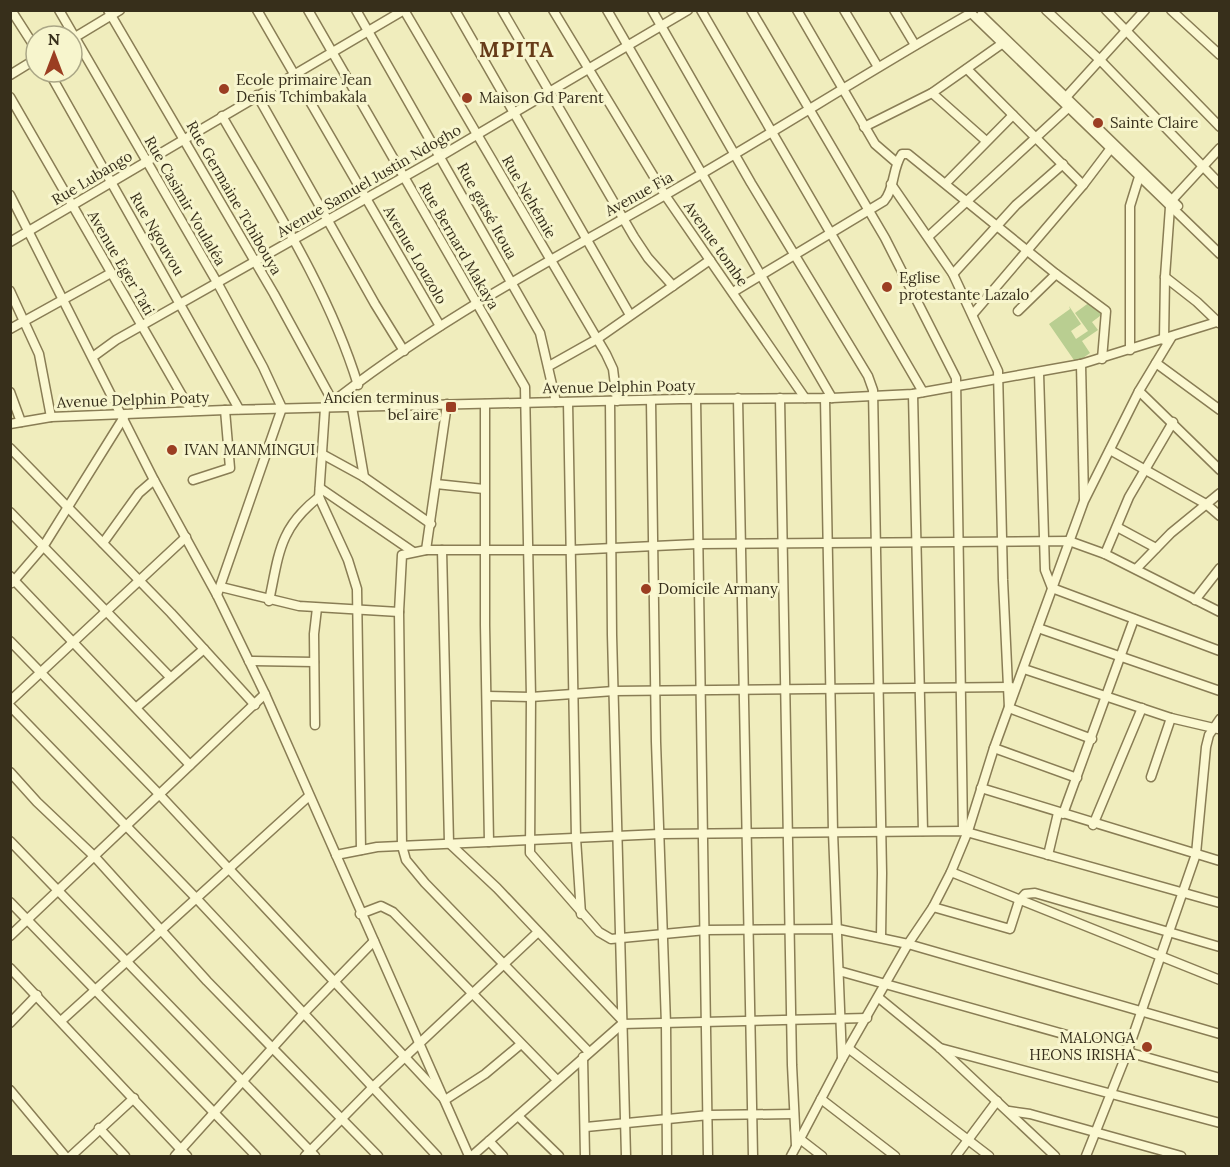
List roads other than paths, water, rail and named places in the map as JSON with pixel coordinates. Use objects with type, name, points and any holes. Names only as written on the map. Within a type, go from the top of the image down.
[{"type":"street","points":[[11,10],[24,30]]},
{"type":"street","name":"Rue Casimir Voulaléa","points":[[59,10],[66,24]]},
{"type":"street","points":[[84,31],[110,13],[120,10]]},
{"type":"street","name":"Avenue Louzolo","points":[[257,10],[440,326]]},
{"type":"street","name":"Rue Bernard Makaya","points":[[308,10],[525,387],[526,549],[531,697],[531,857],[581,914],[605,937],[619,939]]},
{"type":"street","name":"Rue gatsé Itoua","points":[[356,10],[540,333],[556,402]]},
{"type":"street","name":"Rue Lubango","points":[[10,242],[404,10]]},
{"type":"street","name":"Rue Nehémie","points":[[404,10],[613,369],[612,549],[619,939],[626,1156]]},
{"type":"street","points":[[454,10],[630,315]]},
{"type":"street","points":[[502,10],[623,218],[648,258],[673,286]]},
{"type":"street","name":"Avenue tombe","points":[[553,10],[665,195],[805,398]]},
{"type":"street","points":[[607,10],[828,398],[833,832],[842,1059]]},
{"type":"street","points":[[652,10],[868,376],[874,396],[881,937]]},
{"type":"street","name":"Avenue Samuel Justin Ndogho","points":[[94,356],[142,326],[441,156],[476,133],[688,10]]},
{"type":"street","points":[[701,10],[831,232],[918,393],[919,687],[923,831]]},
{"type":"street","points":[[751,10],[869,210],[944,350],[957,387],[966,831]]},
{"type":"street","points":[[797,10],[875,144],[897,163]]},
{"type":"street","points":[[844,10],[878,67]]},
{"type":"street","points":[[894,10],[915,45]]},
{"type":"street","points":[[1046,10],[1100,60],[1220,184]]},
{"type":"street","points":[[1106,10],[1220,127]]},
{"type":"street","points":[[1067,96],[1145,10]]},
{"type":"street","points":[[1171,10],[1220,55]]},
{"type":"street","points":[[975,11],[1003,43],[1139,177],[1220,246]]},
{"type":"street","points":[[975,11],[1067,96],[1220,254]]},
{"type":"street","name":"Avenue Fia","points":[[329,405],[476,302],[702,174],[808,108],[975,11]]},
{"type":"street","name":"Rue Germaine Tchibouya","points":[[110,13],[254,262],[329,405]]},
{"type":"street","points":[[864,127],[932,93],[1003,43]]},
{"type":"street","name":"Rue Casimir Voulaléa","points":[[84,55],[218,284],[263,367],[282,408]]},
{"type":"street","points":[[10,75],[24,66]]},
{"type":"street","points":[[967,69],[1083,185]]},
{"type":"street","name":"Rue Ngouvou","points":[[56,84],[182,304],[239,409]]},
{"type":"street","points":[[932,93],[986,140]]},
{"type":"street","points":[[257,95],[404,351]]},
{"type":"street","name":"Avenue Eger Tati","points":[[10,97],[191,411]]},
{"type":"street","points":[[929,236],[1069,107]]},
{"type":"street","points":[[946,183],[1013,115]]},
{"type":"street","points":[[222,116],[294,240],[333,315],[358,384]]},
{"type":"street","points":[[973,314],[1083,185],[1111,148]]},
{"type":"street","points":[[791,1156],[848,1048],[879,998],[908,944],[933,907],[951,872],[1084,501],[1139,391],[1168,339],[1165,277],[1171,203],[1220,148]]},
{"type":"street","points":[[733,292],[887,197],[897,163],[902,154],[908,154],[1056,274],[1106,311],[1102,359]]},
{"type":"street","points":[[952,273],[998,225],[1063,164]]},
{"type":"street","points":[[1130,350],[1130,207],[1139,177]]},
{"type":"street","points":[[891,184],[929,236],[952,273],[998,371],[1006,687],[1009,708]]},
{"type":"street","points":[[10,195],[94,356],[154,480],[219,591],[360,914],[421,1042],[471,1156],[622,1022]]},
{"type":"street","points":[[549,366],[597,339],[710,260]]},
{"type":"street","points":[[10,329],[27,322],[111,273]]},
{"type":"street","points":[[1018,311],[1056,274]]},
{"type":"street","points":[[1165,277],[1219,322]]},
{"type":"street","points":[[10,291],[27,322],[39,354],[51,417]]},
{"type":"street","name":"Avenue Delphin Poaty","points":[[10,424],[51,417],[329,405],[352,407],[828,398],[918,393],[1081,364],[1219,322]]},
{"type":"street","points":[[1156,363],[1220,410]]},
{"type":"street","points":[[1081,364],[1084,501]]},
{"type":"street","points":[[1039,373],[1046,576],[1052,588],[1220,651]]},
{"type":"street","points":[[1139,391],[1220,470]]},
{"type":"street","points":[[10,392],[21,422]]},
{"type":"street","points":[[738,398],[753,1156]]},
{"type":"street","points":[[780,398],[794,1114],[798,1142]]},
{"type":"street","points":[[696,399],[699,690],[708,1023],[708,1156]]},
{"type":"street","points":[[651,401],[667,1156]]},
{"type":"street","points":[[568,402],[576,838],[581,914]]},
{"type":"street","points":[[426,550],[447,404]]},
{"type":"street","points":[[485,404],[489,842]]},
{"type":"street","points":[[329,405],[319,497],[352,572],[358,611],[361,850]]},
{"type":"street","points":[[352,407],[364,477]]},
{"type":"street","points":[[219,591],[282,408]]},
{"type":"street","points":[[193,480],[230,468],[225,410]]},
{"type":"street","points":[[123,415],[43,547],[12,580],[137,707],[190,765]]},
{"type":"street","points":[[1105,554],[1144,470],[1173,422]]},
{"type":"street","points":[[10,448],[139,579],[255,705]]},
{"type":"street","points":[[1110,450],[1206,504],[1220,516]]},
{"type":"street","points":[[322,454],[364,477],[430,524]]},
{"type":"street","points":[[103,543],[139,493],[154,480]]},
{"type":"street","points":[[436,484],[484,489]]},
{"type":"street","points":[[320,488],[412,551]]},
{"type":"street","points":[[1136,570],[1156,548],[1220,492]]},
{"type":"street","points":[[269,601],[279,556],[288,529],[300,512],[319,497]]},
{"type":"street","points":[[12,516],[170,677]]},
{"type":"street","points":[[1117,527],[1156,548]]},
{"type":"street","points":[[10,700],[186,537]]},
{"type":"street","points":[[585,1156],[586,1055],[504,963],[425,883],[406,860],[402,846],[399,612],[400,559],[406,552],[485,549],[612,549],[697,544],[1069,541],[1105,554],[1220,612]]},
{"type":"street","points":[[442,550],[449,843],[538,932],[622,1022],[666,1024],[867,1018]]},
{"type":"street","points":[[1196,600],[1220,568]]},
{"type":"street","points":[[219,591],[317,608],[399,612]]},
{"type":"street","points":[[315,725],[314,662],[317,608]]},
{"type":"street","points":[[1048,855],[1061,813],[1092,739],[1134,619]]},
{"type":"street","points":[[1038,628],[1220,690]]},
{"type":"street","points":[[10,641],[159,794],[445,1100]]},
{"type":"street","points":[[137,707],[204,649]]},
{"type":"street","points":[[249,661],[314,662]]},
{"type":"street","points":[[1024,669],[1171,718],[1217,729]]},
{"type":"street","points":[[487,696],[531,697],[615,691],[1017,687]]},
{"type":"street","points":[[10,936],[265,694]]},
{"type":"street","points":[[10,706],[196,898],[437,1156]]},
{"type":"street","points":[[1009,708],[1092,739]]},
{"type":"street","points":[[1093,825],[1142,708]]},
{"type":"street","points":[[1150,777],[1171,718]]},
{"type":"street","points":[[1086,1156],[1142,1012],[1196,854],[1206,747],[1209,735],[1217,729],[1220,719]]},
{"type":"street","points":[[994,748],[1077,778]]},
{"type":"street","points":[[10,772],[37,802],[95,857],[207,981],[378,1156]]},
{"type":"street","points":[[981,788],[1093,825],[1220,861]]},
{"type":"street","points":[[62,1021],[309,796]]},
{"type":"street","points":[[336,855],[402,846],[660,834],[966,831],[1220,903]]},
{"type":"street","points":[[10,842],[60,890],[310,1155],[374,1086],[538,932]]},
{"type":"street","points":[[951,872],[1220,980]]},
{"type":"street","points":[[933,907],[1006,930],[1013,927],[1019,901],[1025,894],[1035,893],[1220,947]]},
{"type":"street","points":[[10,902],[256,1156]]},
{"type":"street","points":[[360,914],[381,906],[393,912],[557,1080]]},
{"type":"street","points":[[619,939],[706,930],[790,928],[838,930],[908,944],[1220,1034]]},
{"type":"street","points":[[175,1156],[184,1153],[214,1112],[374,942]]},
{"type":"street","points":[[10,968],[184,1153]]},
{"type":"street","points":[[839,970],[1220,1078]]},
{"type":"street","points":[[10,1023],[37,995]]},
{"type":"street","points":[[879,998],[940,1048],[1055,1156]]},
{"type":"street","points":[[445,1100],[485,1074],[521,1044]]},
{"type":"street","points":[[848,1048],[989,1156]]},
{"type":"street","points":[[940,1048],[1220,1123]]},
{"type":"street","points":[[10,1090],[65,1156]]},
{"type":"street","points":[[71,1156],[134,1098]]},
{"type":"street","points":[[821,1099],[895,1156]]},
{"type":"street","points":[[956,1156],[997,1101]]},
{"type":"street","points":[[1008,1111],[1181,1156]]},
{"type":"street","points":[[586,1127],[709,1116],[794,1114]]},
{"type":"street","points":[[518,1116],[559,1156]]},
{"type":"street","points":[[99,1128],[125,1156]]},
{"type":"street","points":[[489,1141],[503,1156]]},
{"type":"street","points":[[798,1142],[822,1156]]},
{"type":"place","name":"Ecole primaire Jean Denis Tchimbakala","points":[[224,89]]},
{"type":"place","name":"Maison Gd Parent","points":[[467,98]]},
{"type":"place","name":"Sainte Claire","points":[[1098,123]]},
{"type":"place","name":"Eglise protestante Lazalo","points":[[887,287]]},
{"type":"place","name":"Ancien terminus bel aire","points":[[451,407]]},
{"type":"place","name":"IVAN MANMINGUI","points":[[172,450]]},
{"type":"place","name":"Domicile Armany","points":[[646,589]]},
{"type":"place","name":"MALONGA HEONS IRISHA","points":[[1147,1047]]},
{"type":"district","name":"MPITA","points":[[517,50]]}]
